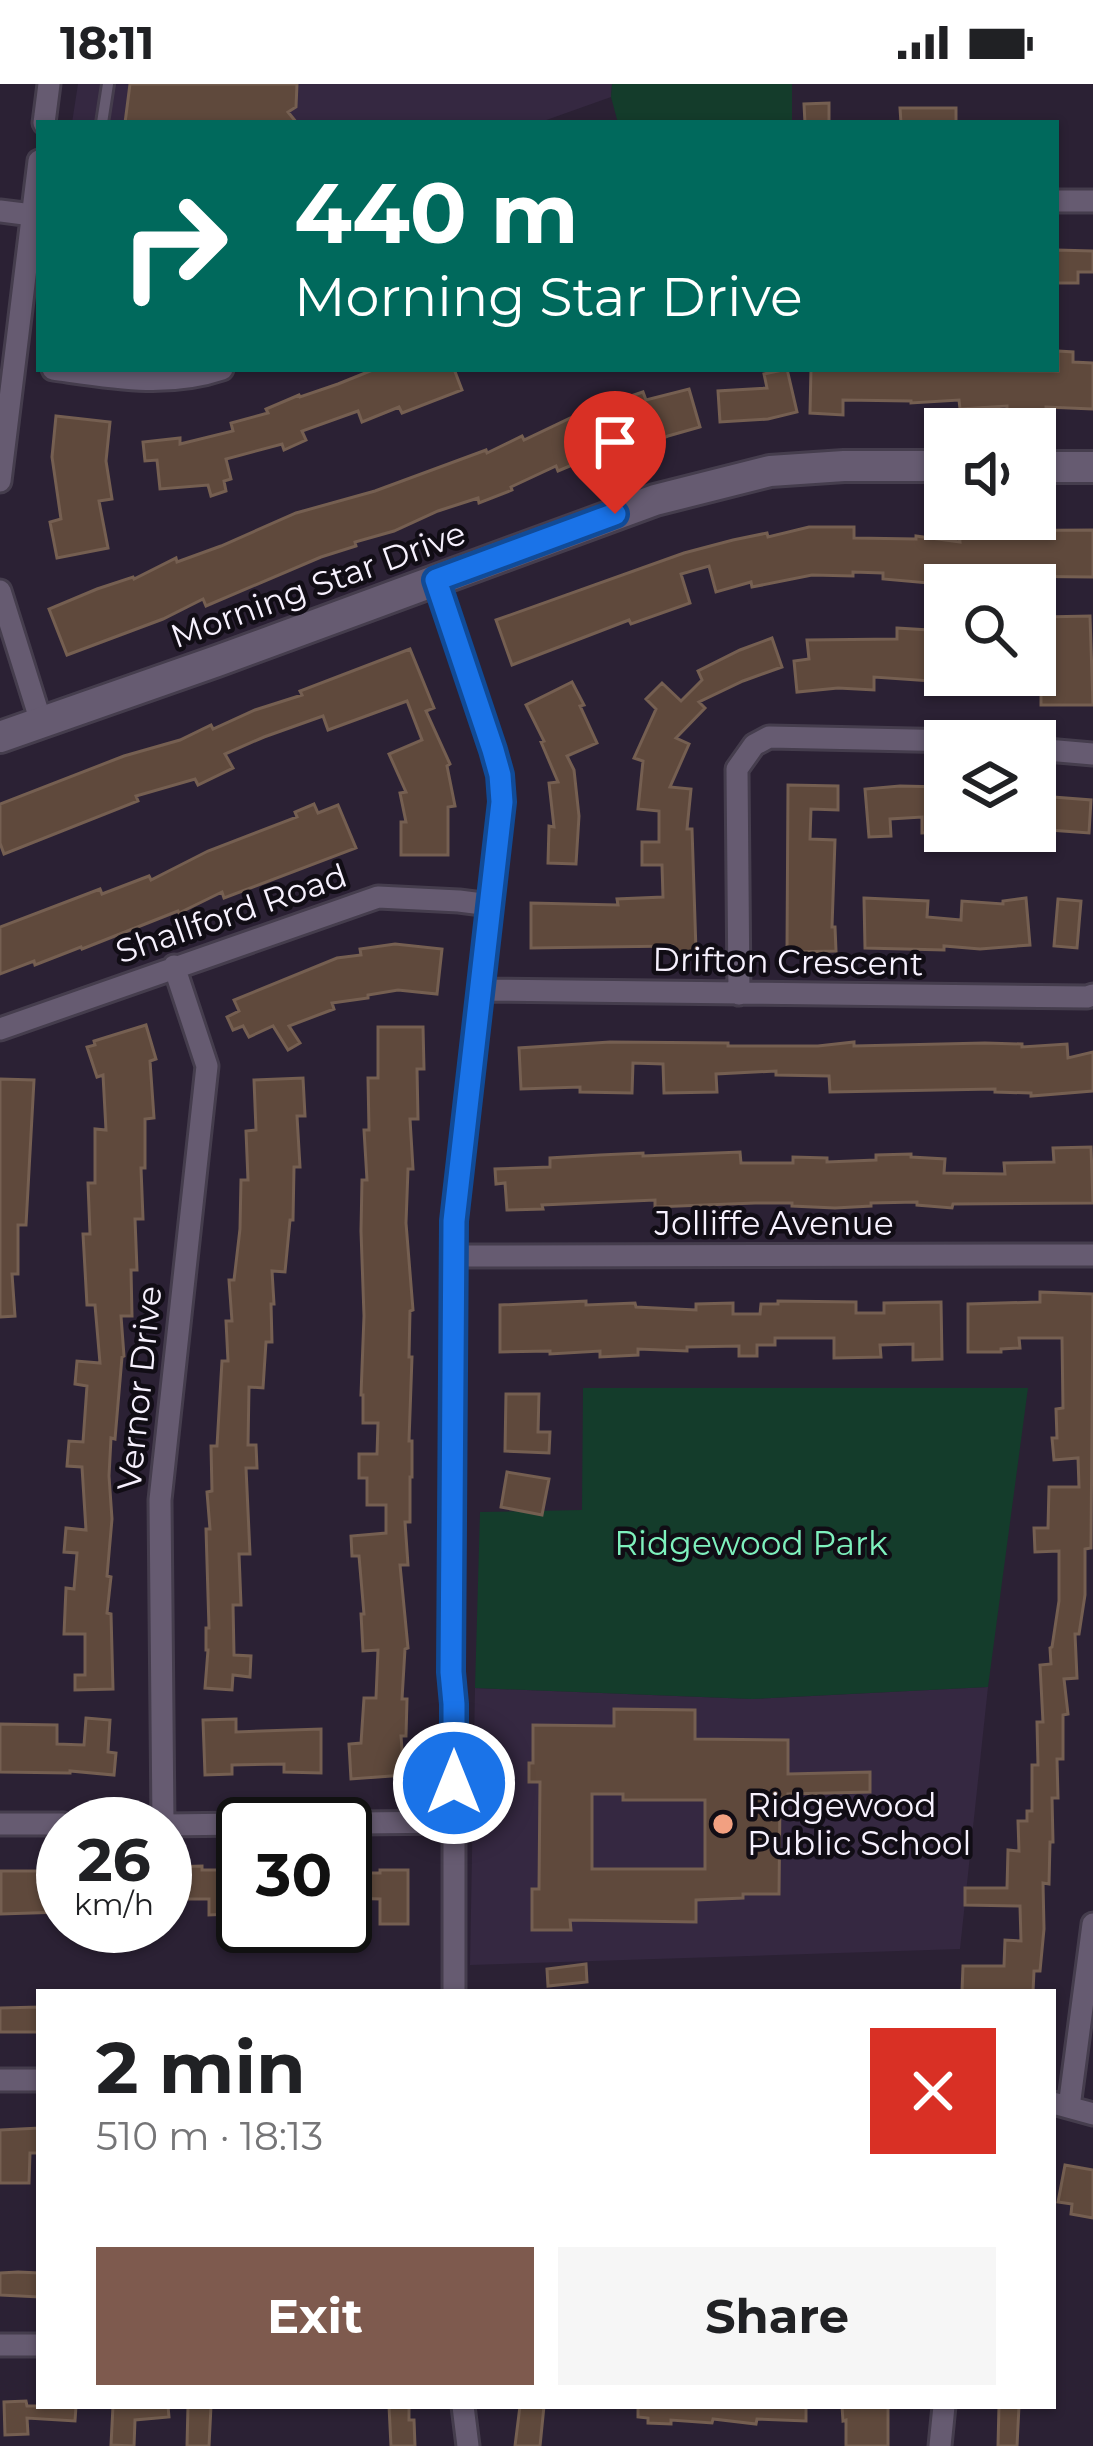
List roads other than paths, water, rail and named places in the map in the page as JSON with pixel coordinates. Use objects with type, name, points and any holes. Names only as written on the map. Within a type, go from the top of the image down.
[{"type":"street","points":[[44,120],[49,84]]},
{"type":"street","points":[[1059,201],[1093,201]]},
{"type":"street","points":[[0,211],[36,216],[28,366],[0,482]]},
{"type":"street","points":[[74,372],[137,381],[169,381],[209,372]]},
{"type":"street","name":"Morning Star Drive","points":[[0,737],[655,500],[770,471],[924,466]]},
{"type":"street","points":[[1056,467],[1093,467]]},
{"type":"street","points":[[436,580],[500,775],[502,802],[456,1183],[451,1672],[454,1989]]},
{"type":"street","points":[[0,591],[41,722]]},
{"type":"street","points":[[740,994],[737,769],[754,745],[769,737],[924,740]]},
{"type":"street","points":[[1056,751],[1093,754]]},
{"type":"street","name":"Shallford Road","points":[[0,1029],[378,897],[490,905]]},
{"type":"street","name":"Vernor Drive","points":[[164,1797],[160,1500],[206,1066],[174,966]]},
{"type":"street","name":"Drifton Crescent","points":[[482,990],[1093,995]]},
{"type":"street","name":"Jolliffe Avenue","points":[[454,1256],[1093,1255]]},
{"type":"street","points":[[372,1823],[454,1822]]},
{"type":"street","points":[[0,1824],[36,1824]]},
{"type":"street","points":[[1093,1924],[1061,2105],[1093,2114]]},
{"type":"street","points":[[0,2080],[36,2080]]},
{"type":"street","points":[[0,2345],[36,2345]]},
{"type":"street","points":[[463,2409],[467,2446]]},
{"type":"street","points":[[940,2446],[944,2409]]},
{"type":"lane","points":[[103,120],[108,84]]},
{"type":"place","name":"Ridgewood Public School","points":[[723,1824]]},
{"type":"park label","name":"Ridgewood Park","points":[[751,1543]]}]
